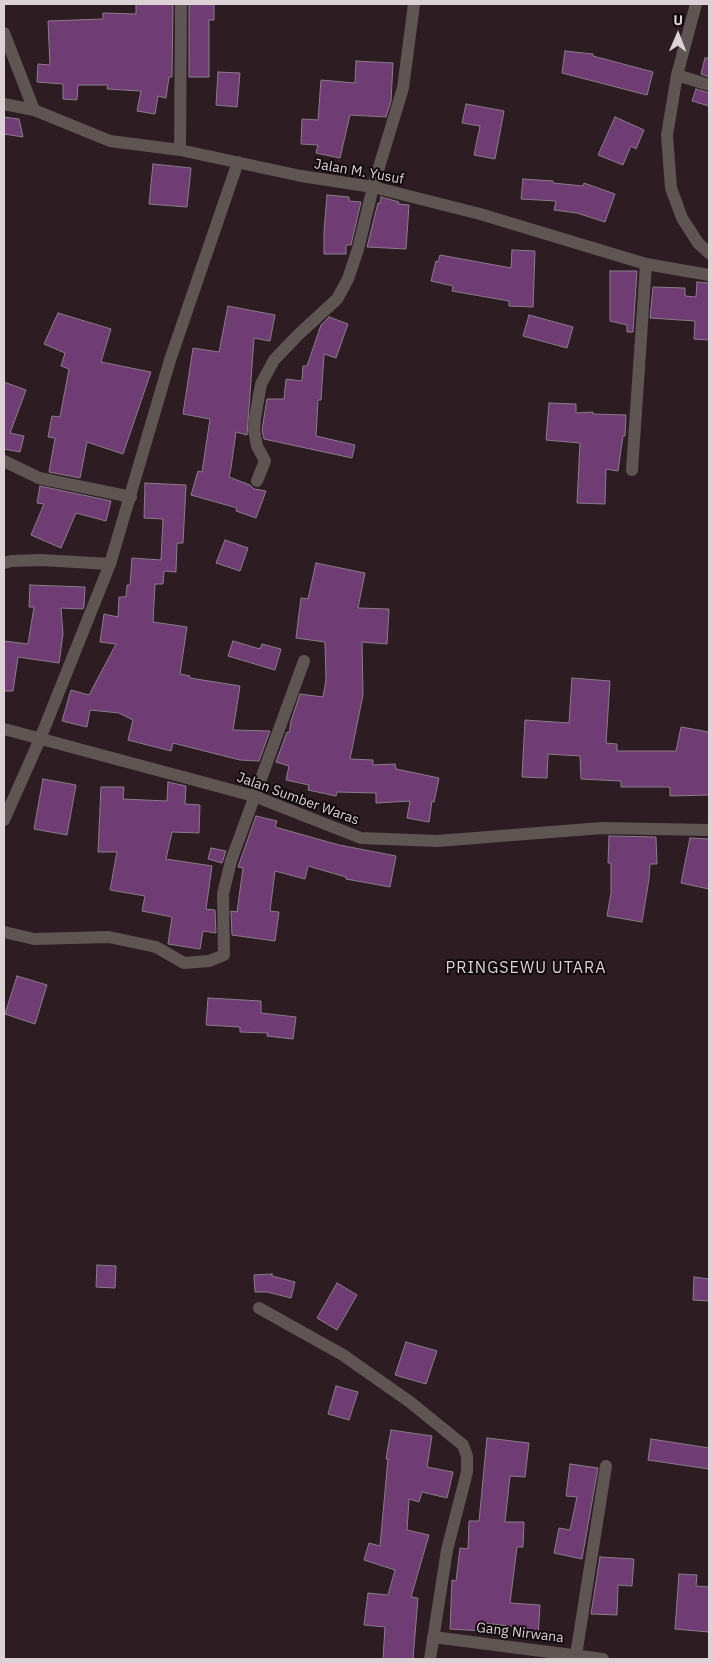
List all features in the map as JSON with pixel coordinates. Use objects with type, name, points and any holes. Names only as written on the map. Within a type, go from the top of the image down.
[{"type":"street","points":[[180,4],[180,150]]},
{"type":"street","points":[[257,481],[265,461],[258,446],[254,430],[254,418],[261,384],[274,360],[337,299],[348,280],[358,249],[373,187],[403,88],[414,4]]},
{"type":"street","points":[[696,4],[677,76],[666,135],[671,188],[682,218],[698,243],[709,252]]},
{"type":"street","points":[[4,34],[34,110]]},
{"type":"street","points":[[677,76],[709,84]]},
{"type":"street","name":"Jalan M. Yusuf","points":[[4,104],[34,110],[110,141],[180,150],[301,176],[373,187],[480,214],[646,264],[709,275]]},
{"type":"street","points":[[4,820],[40,739],[110,564],[170,360],[238,162]]},
{"type":"street","points":[[632,470],[646,264]]},
{"type":"street","points":[[4,461],[39,478],[130,497]]},
{"type":"street","points":[[4,563],[10,561],[41,560],[110,564]]},
{"type":"street","points":[[4,932],[34,939],[108,937],[156,946],[184,963],[210,961],[224,955],[223,894],[231,861],[304,661]]},
{"type":"street","name":"Jalan Sumber Waras","points":[[4,729],[254,796],[361,838],[437,841],[602,828],[709,830]]},
{"type":"street","points":[[259,1308],[343,1355],[410,1402],[463,1445],[467,1456],[467,1472],[448,1550],[430,1659]]},
{"type":"street","points":[[576,1655],[606,1466]]},
{"type":"street","name":"Gang Nirwana","points":[[433,1637],[603,1659]]},
{"type":"building","points":[[136,4],[173,4],[172,77],[169,77],[166,98],[158,96],[155,114],[137,111],[141,91],[107,89],[108,85],[78,85],[77,100],[63,99],[63,84],[37,82],[38,64],[50,65],[48,21],[103,19],[103,13],[136,14]]},
{"type":"building","points":[[189,4],[214,4],[214,20],[209,20],[209,77],[189,77]]},
{"type":"building","points":[[565,51],[593,54],[593,56],[653,72],[647,95],[562,73]]},
{"type":"building","points":[[705,58],[709,58],[709,77],[701,74]]},
{"type":"building","points":[[356,61],[393,63],[391,101],[386,117],[350,115],[340,158],[316,153],[318,145],[301,144],[302,119],[318,120],[321,80],[355,83]]},
{"type":"building","points":[[218,72],[240,73],[237,107],[216,105]]},
{"type":"building","points":[[696,89],[709,93],[709,106],[692,101]]},
{"type":"building","points":[[466,104],[504,111],[495,159],[474,155],[480,126],[462,123]]},
{"type":"building","points":[[4,117],[19,119],[23,137],[4,134]]},
{"type":"building","points":[[615,117],[644,130],[636,149],[631,146],[623,165],[598,155]]},
{"type":"building","points":[[153,164],[191,168],[187,207],[149,204]]},
{"type":"building","points":[[523,179],[583,186],[584,183],[615,194],[605,222],[577,213],[554,210],[556,201],[521,199]]},
{"type":"building","points":[[327,195],[349,197],[349,201],[361,202],[351,245],[346,245],[346,254],[324,254]]},
{"type":"building","points":[[381,197],[399,202],[398,204],[409,205],[406,249],[367,247]]},
{"type":"building","points":[[512,250],[535,251],[533,307],[509,306],[509,301],[452,291],[453,286],[431,281],[436,261],[438,262],[440,255],[511,268]]},
{"type":"building","points":[[610,271],[637,271],[633,332],[627,332],[627,325],[610,321]]},
{"type":"building","points":[[697,282],[709,283],[709,340],[694,339],[695,321],[650,318],[653,287],[685,288],[685,296],[696,297]]},
{"type":"building","points":[[228,306],[275,315],[270,341],[254,338],[247,435],[236,432],[229,477],[250,485],[254,489],[266,491],[256,518],[236,511],[237,508],[191,495],[198,471],[202,472],[210,419],[183,414],[193,348],[219,352]]},
{"type":"building","points":[[58,313],[111,329],[101,362],[151,372],[123,454],[87,442],[80,478],[49,472],[55,438],[48,437],[52,416],[60,417],[69,369],[61,366],[65,353],[44,344]]},
{"type":"building","points":[[529,315],[573,327],[567,348],[523,336]]},
{"type":"building","points":[[329,317],[348,324],[336,358],[324,354],[321,400],[318,400],[316,436],[355,445],[352,458],[264,439],[262,430],[267,399],[284,399],[286,379],[302,381],[303,366],[307,366],[321,325]]},
{"type":"building","points":[[4,382],[26,390],[10,433],[24,436],[20,452],[4,449]]},
{"type":"building","points":[[549,403],[576,404],[576,413],[593,412],[593,414],[626,415],[625,436],[623,436],[618,471],[606,469],[605,504],[577,503],[580,443],[546,440]]},
{"type":"building","points":[[145,483],[186,485],[183,543],[177,543],[176,572],[164,571],[163,584],[155,584],[153,622],[187,627],[180,674],[190,676],[190,678],[240,686],[233,730],[270,731],[259,761],[240,760],[173,743],[171,751],[128,740],[133,720],[119,713],[90,710],[87,727],[62,721],[71,690],[89,695],[116,644],[100,642],[104,614],[118,617],[119,597],[126,597],[127,585],[130,585],[132,558],[161,560],[163,519],[144,518]]},
{"type":"building","points":[[40,486],[111,501],[106,521],[76,513],[61,548],[31,535],[44,504],[37,503]]},
{"type":"building","points":[[225,540],[248,548],[240,571],[216,563]]},
{"type":"building","points":[[316,563],[365,573],[358,608],[389,609],[387,644],[362,642],[363,695],[350,759],[373,760],[373,765],[395,764],[396,769],[439,778],[434,802],[432,801],[429,822],[407,818],[410,801],[376,803],[376,793],[337,792],[336,796],[308,790],[309,785],[286,780],[289,766],[276,762],[287,732],[289,733],[300,694],[323,697],[326,680],[325,642],[296,638],[301,598],[308,599]]},
{"type":"building","points":[[30,585],[85,587],[84,606],[83,609],[61,608],[63,634],[59,663],[18,657],[13,691],[4,691],[4,641],[28,644],[34,607],[29,607]]},
{"type":"building","points":[[233,641],[260,649],[262,644],[281,649],[275,670],[228,656]]},
{"type":"building","points":[[572,678],[610,681],[606,743],[617,744],[617,751],[676,751],[681,727],[709,732],[709,795],[670,796],[670,787],[621,787],[621,781],[581,779],[580,756],[548,754],[547,778],[522,777],[525,720],[569,723]]},
{"type":"building","points":[[43,779],[76,785],[67,835],[34,829]]},
{"type":"building","points":[[168,782],[186,786],[185,804],[200,805],[199,833],[172,832],[166,859],[212,866],[206,909],[215,910],[216,933],[203,931],[200,949],[168,944],[172,917],[142,911],[145,896],[110,890],[117,852],[98,852],[101,787],[124,787],[123,799],[167,801]]},
{"type":"building","points":[[256,816],[277,821],[275,827],[339,845],[396,856],[390,887],[346,879],[346,877],[308,866],[305,879],[275,871],[270,911],[279,912],[275,941],[232,935],[231,911],[237,912],[243,868],[238,867]]},
{"type":"building","points":[[609,836],[656,837],[657,864],[650,864],[642,922],[607,916],[611,893],[611,863],[608,863]]},
{"type":"building","points":[[690,838],[709,839],[709,889],[681,883]]},
{"type":"building","points":[[211,848],[226,851],[222,863],[208,859]]},
{"type":"building","points":[[17,976],[47,985],[35,1024],[5,1014]]},
{"type":"building","points":[[208,998],[261,1001],[261,1013],[296,1017],[293,1039],[267,1036],[268,1033],[240,1032],[240,1027],[206,1025]]},
{"type":"building","points":[[97,1265],[116,1266],[115,1288],[96,1287]]},
{"type":"building","points":[[272,1274],[272,1276],[295,1282],[291,1298],[267,1292],[255,1292],[254,1275]]},
{"type":"building","points":[[694,1277],[709,1279],[709,1301],[693,1300]]},
{"type":"building","points":[[337,1283],[357,1295],[337,1330],[317,1318]]},
{"type":"building","points":[[406,1342],[437,1351],[426,1384],[395,1375]]},
{"type":"building","points":[[336,1386],[358,1392],[349,1420],[328,1414]]},
{"type":"building","points":[[391,1430],[432,1436],[427,1467],[453,1472],[447,1498],[422,1492],[419,1502],[409,1499],[407,1530],[429,1535],[411,1597],[418,1598],[413,1659],[383,1659],[385,1627],[364,1625],[368,1593],[388,1595],[395,1570],[364,1560],[369,1543],[380,1546],[388,1459],[386,1459]]},
{"type":"building","points":[[487,1438],[529,1443],[525,1477],[510,1476],[505,1522],[524,1522],[523,1547],[517,1547],[510,1603],[540,1605],[538,1636],[517,1634],[518,1627],[484,1623],[483,1631],[450,1629],[452,1580],[456,1581],[460,1548],[468,1549],[469,1521],[479,1521]]},
{"type":"building","points":[[651,1439],[709,1448],[709,1469],[648,1460]]},
{"type":"building","points":[[570,1464],[598,1468],[582,1559],[554,1553],[559,1528],[570,1530],[577,1497],[566,1496]]},
{"type":"building","points":[[600,1557],[634,1559],[632,1586],[618,1585],[617,1615],[591,1614]]},
{"type":"building","points":[[679,1574],[697,1575],[696,1586],[709,1587],[709,1632],[675,1629]]},
{"type":"district","name":"PRINGSEWU UTARA","points":[[526,968]]}]
